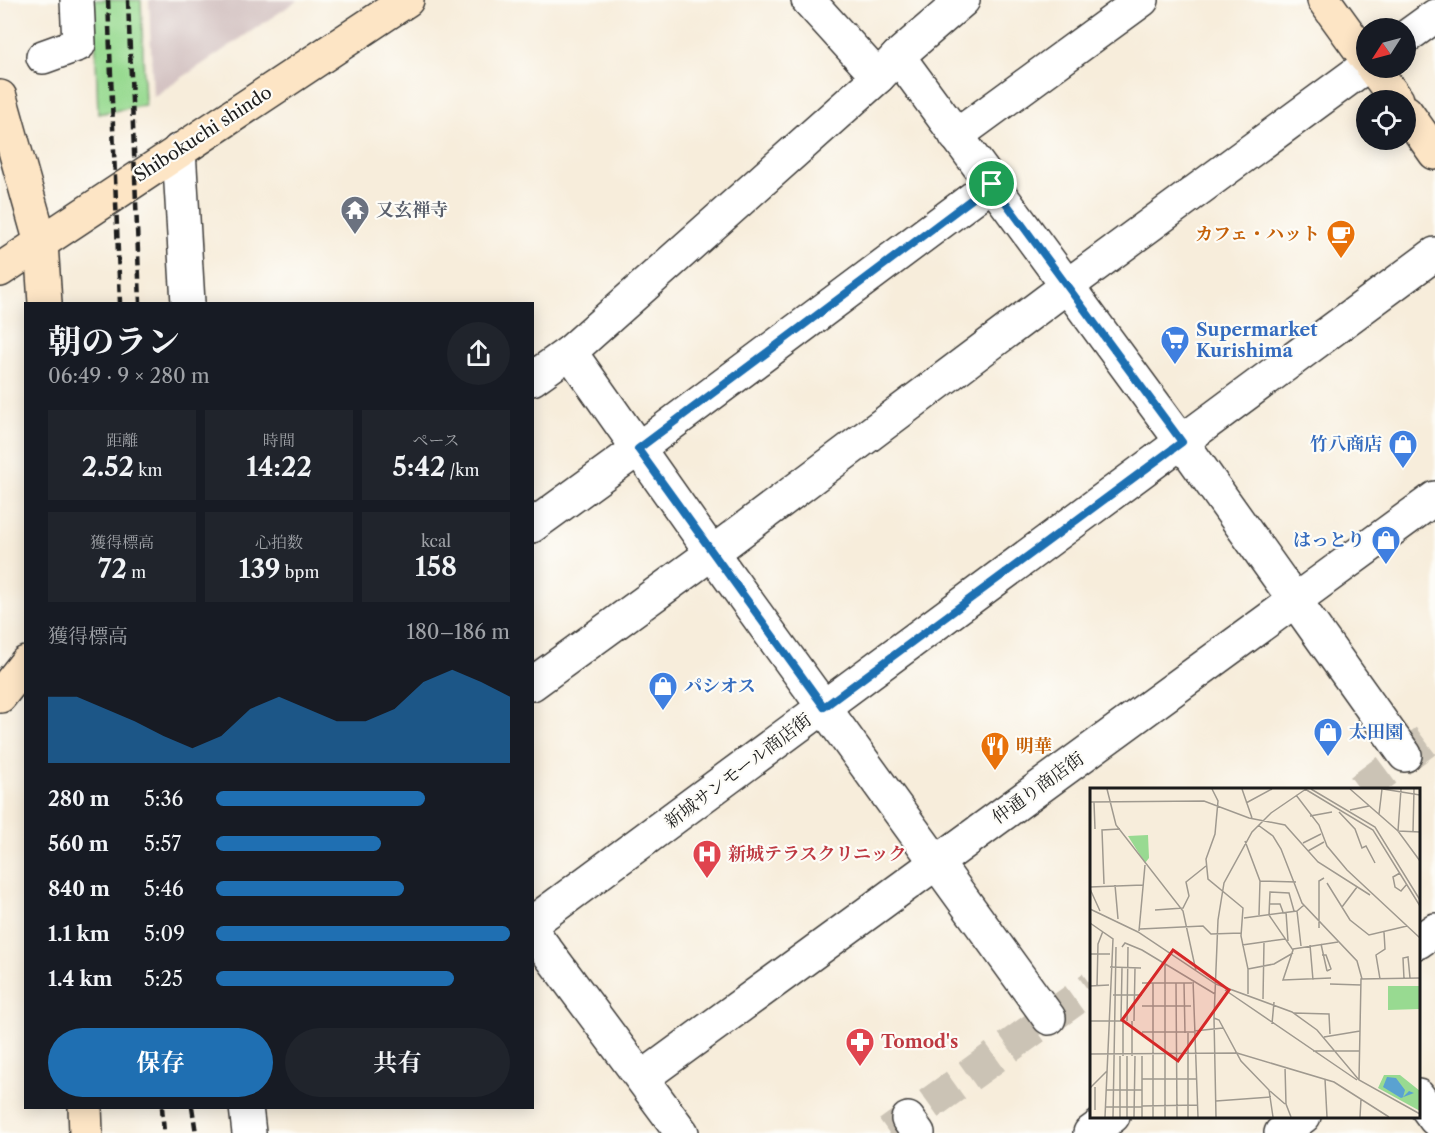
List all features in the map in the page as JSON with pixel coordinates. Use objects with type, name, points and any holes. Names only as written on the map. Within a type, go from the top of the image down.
[{"type":"street","points":[[43,57],[79,44],[77,0]]},
{"type":"street","name":"Shibokuchi shindo","points":[[0,270],[407,0]]},
{"type":"street","points":[[808,0],[888,66],[956,135],[1182,442],[1405,755]]},
{"type":"street","points":[[534,378],[570,352],[963,0]]},
{"type":"street","points":[[956,135],[1142,0]]},
{"type":"street","points":[[1324,0],[1356,44]]},
{"type":"street","points":[[1416,30],[1435,16]]},
{"type":"street","points":[[534,683],[712,553],[1067,286],[1356,73]]},
{"type":"street","points":[[0,97],[41,243],[45,302]]},
{"type":"street","points":[[1416,126],[1435,153]]},
{"type":"street","points":[[179,150],[188,302]]},
{"type":"street","points":[[534,525],[992,184]]},
{"type":"street","name":"新城サンモール商店街","points":[[534,922],[1435,255]]},
{"type":"street","points":[[570,352],[712,553],[1049,1018]]},
{"type":"street","name":"仲通り商店街","points":[[642,1078],[1435,498]]},
{"type":"street","points":[[0,696],[24,666]]},
{"type":"street","points":[[1420,941],[1435,930]]},
{"type":"street","points":[[534,934],[682,1133]]},
{"type":"street","points":[[85,1109],[86,1133]]},
{"type":"street","points":[[1089,1133],[1110,1118]]},
{"type":"street","points":[[1281,1133],[1301,1118]]},
{"type":"shaded area","points":[[149,0],[298,0],[153,97]]},
{"type":"green space","points":[[94,0],[141,0],[145,105],[98,114]]},
{"type":"tunnel","points":[[1363,788],[1435,734]]},
{"type":"tunnel","points":[[889,1133],[1090,988]]},
{"type":"railway","points":[[108,0],[120,302]]},
{"type":"railway","points":[[128,0],[140,302]]},
{"type":"railway","points":[[162,1109],[164,1133]]},
{"type":"railway","points":[[192,1109],[196,1133]]},
{"type":"place","name":"又玄禅寺","points":[[355,236]]},
{"type":"place","name":"カフェ・ハット","points":[[1341,260]]},
{"type":"place","name":"Supermarket Kurishima","points":[[1175,366]]},
{"type":"place","name":"竹八商店","points":[[1403,470]]},
{"type":"place","name":"はっとり","points":[[1386,566]]},
{"type":"place","name":"パシオス","points":[[663,712]]},
{"type":"place","name":"太田園","points":[[1328,758]]},
{"type":"place","name":"明華","points":[[995,772]]},
{"type":"place","name":"新城テラスクリニック","points":[[707,880]]},
{"type":"place","name":"Tomod's","points":[[860,1068]]},
{"type":"route","points":[[992,184],[1182,442],[824,707],[638,449],[992,184]]}]
